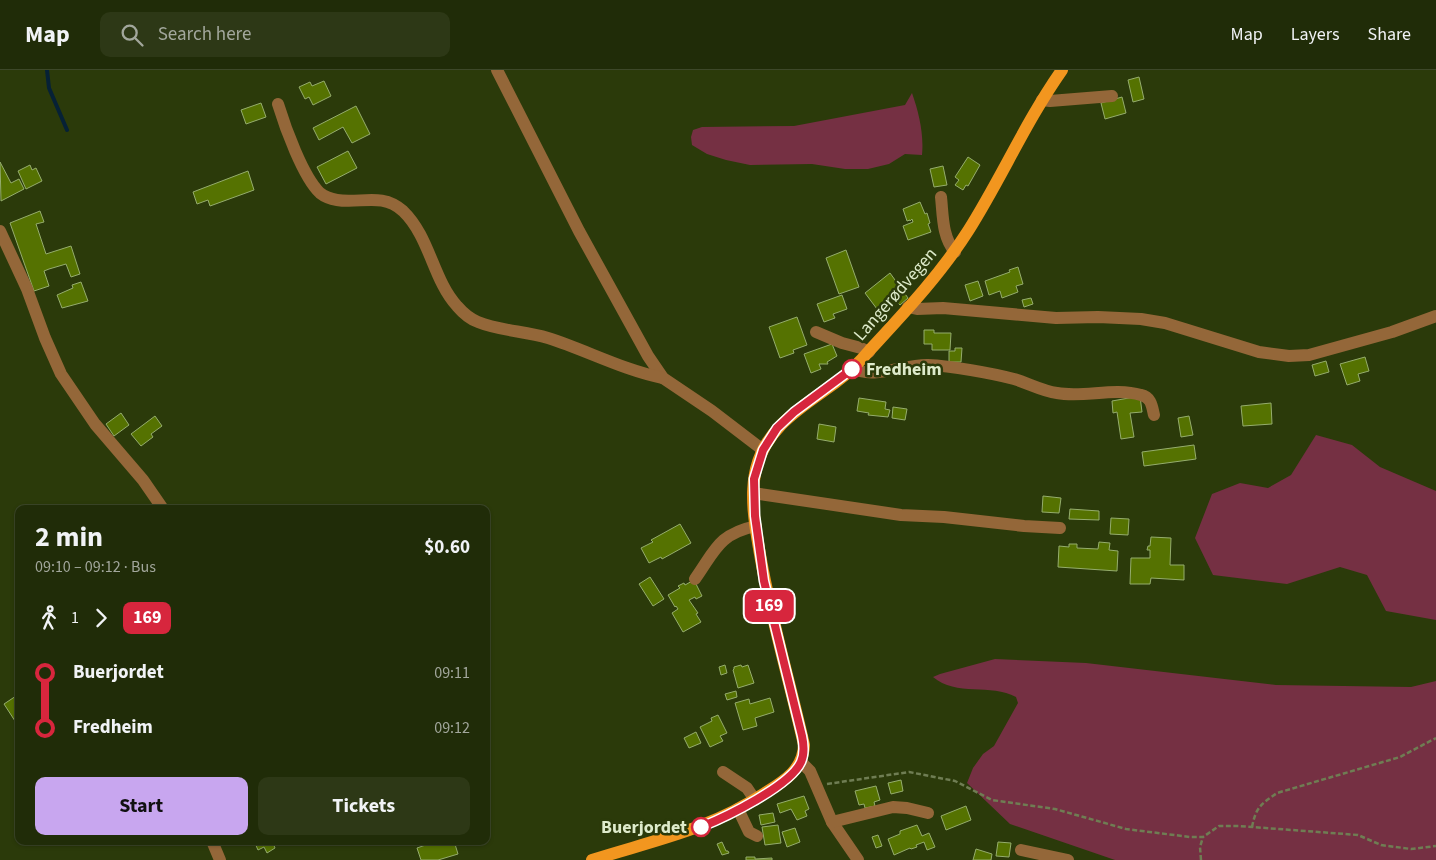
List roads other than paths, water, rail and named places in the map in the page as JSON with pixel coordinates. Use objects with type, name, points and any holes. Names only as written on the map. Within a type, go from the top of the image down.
[{"type":"main road","name":"Langerødvegen","points":[[801,762],[804,754],[804,745],[768,601],[756,526],[753,493],[756,469],[763,450],[785,420],[853,368],[869,352],[955,252],[984,206],[1042,100],[1062,70]]},
{"type":"main road","points":[[592,860],[612,857],[690,831],[738,809],[755,800],[791,775],[801,762]]},
{"type":"street","points":[[497,70],[578,231],[662,378]]},
{"type":"street","points":[[1042,100],[1050,102],[1112,96]]},
{"type":"street","points":[[278,104],[308,176],[318,190],[326,197],[338,200],[381,200],[402,210],[421,235],[451,298],[469,317],[489,325],[549,338],[662,378],[712,411],[763,450]]},
{"type":"street","points":[[941,197],[945,234],[955,252]]},
{"type":"street","points":[[0,231],[27,289],[61,374],[95,424],[143,480],[160,505]]},
{"type":"street","points":[[908,307],[917,309],[943,308],[1056,318],[1141,319],[1165,323],[1259,352],[1289,356],[1309,355],[1392,332],[1436,316]]},
{"type":"street","points":[[816,332],[842,344],[861,348],[869,352]]},
{"type":"street","points":[[853,368],[872,373],[928,365],[1014,379],[1057,394],[1128,392],[1148,398],[1154,415]]},
{"type":"street","points":[[753,493],[901,515],[944,517],[1060,528]]},
{"type":"street","points":[[695,579],[712,551],[721,542],[734,532],[756,526]]},
{"type":"street","points":[[801,762],[810,770],[832,822],[858,860]]},
{"type":"street","points":[[723,772],[747,788],[755,800]]},
{"type":"street","points":[[832,822],[893,807],[928,813]]},
{"type":"street","points":[[738,809],[749,832],[757,836]]},
{"type":"street","points":[[214,845],[220,860]]},
{"type":"street","points":[[1021,850],[1068,860]]},
{"type":"waterway","points":[[47,70],[49,88],[67,130]]},
{"type":"place","name":"Fredheim","points":[[852,369]]},
{"type":"place","name":"Buerjordet","points":[[701,827]]}]
